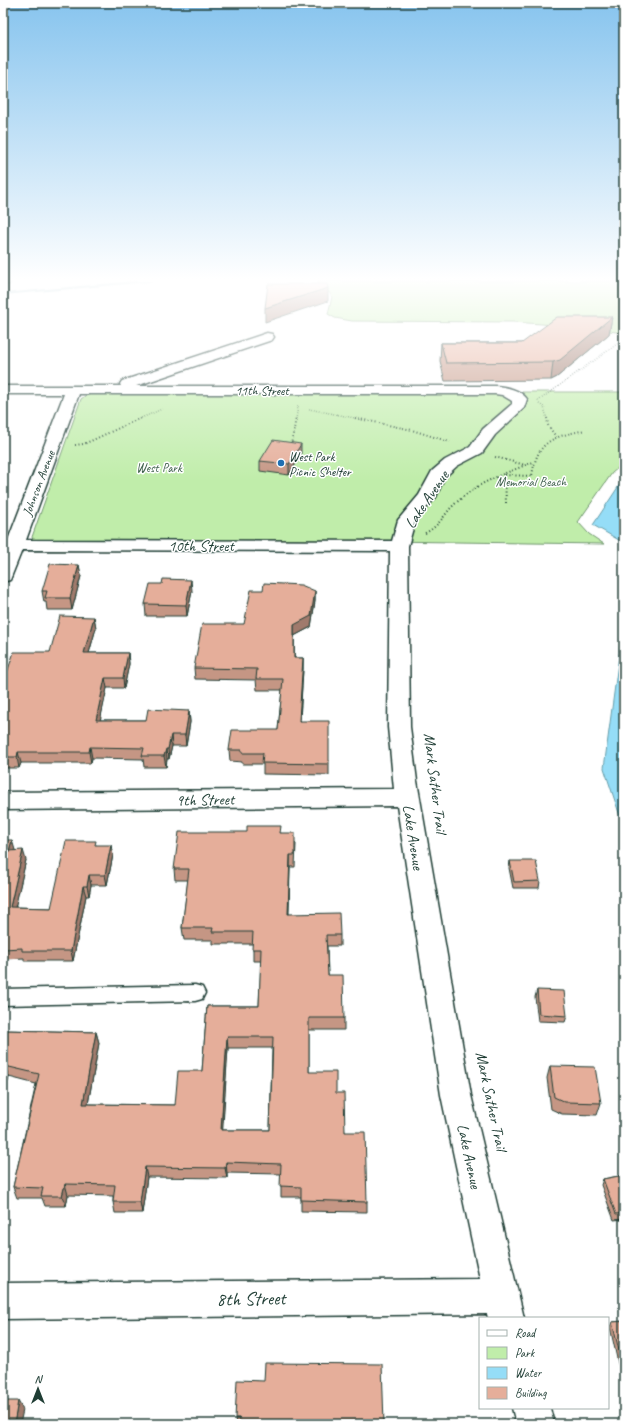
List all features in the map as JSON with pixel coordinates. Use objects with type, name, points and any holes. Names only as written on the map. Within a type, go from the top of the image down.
[{"type":"street","points":[[109,390],[238,348]]},
{"type":"street","name":"11th Street","points":[[3,390],[494,390],[509,393],[528,401]]},
{"type":"street","name":"Johnson Avenue","points":[[3,576],[9,545],[52,445],[73,390]]},
{"type":"street","name":"Lake Avenue","points":[[503,1307],[456,1095],[408,798],[399,727],[401,540],[407,520],[427,497],[438,475],[451,463],[476,450],[489,432],[519,405],[528,401]]},
{"type":"street","name":"10th Street","points":[[9,545],[401,540]]},
{"type":"street","name":"9th Street","points":[[3,801],[408,798]]},
{"type":"street","name":"8th Street","points":[[3,1301],[503,1307]]},
{"type":"street","points":[[531,1409],[535,1424]]},
{"type":"lane","points":[[3,996],[195,993]]},
{"type":"path","points":[[528,401],[579,370],[612,348]]},
{"type":"path","points":[[290,447],[293,441],[300,390]]},
{"type":"path","points":[[528,401],[544,407],[548,425],[556,438]]},
{"type":"path","points":[[293,407],[298,407]]},
{"type":"path","points":[[52,445],[84,444],[163,408]]},
{"type":"path","points":[[306,408],[412,430],[476,450],[496,458],[525,465]]},
{"type":"path","points":[[505,475],[532,476],[533,462],[542,446],[556,438],[584,430]]},
{"type":"path","points":[[401,540],[432,530],[445,517],[450,509],[470,492],[484,483],[533,462]]},
{"type":"path","points":[[505,475],[506,503]]},
{"type":"green space","name":"West Park","points":[[158,392],[624,392],[624,463],[612,473],[578,522],[589,534],[604,544],[380,541],[33,540],[32,537],[81,399],[92,394]]},
{"type":"water","points":[[624,478],[624,543],[593,525]]},
{"type":"water","points":[[624,618],[624,828],[604,768]]},
{"type":"building","points":[[442,348],[575,348],[560,360],[553,362],[446,363]]},
{"type":"building","points":[[273,440],[301,444],[289,464],[260,461]]},
{"type":"building","points":[[50,564],[79,565],[70,598],[45,598],[47,591],[42,591]]},
{"type":"building","points":[[163,579],[191,580],[186,605],[145,604],[150,584],[162,584]]},
{"type":"building","points":[[264,583],[301,585],[315,591],[311,616],[294,625],[294,658],[303,658],[299,721],[329,721],[329,764],[262,763],[263,753],[242,753],[242,750],[229,750],[232,730],[278,730],[283,679],[256,679],[257,669],[194,668],[202,624],[244,624],[251,590],[263,590]]},
{"type":"building","points":[[60,616],[94,617],[84,653],[128,653],[123,678],[105,678],[96,720],[146,720],[148,709],[189,711],[185,735],[171,735],[168,749],[166,749],[164,756],[142,756],[144,748],[90,747],[89,752],[18,752],[17,757],[3,757],[3,684],[14,652],[50,652]]},
{"type":"building","points":[[247,826],[281,826],[280,833],[295,833],[295,855],[290,855],[288,914],[339,913],[340,935],[326,935],[328,975],[343,975],[344,1018],[309,1018],[309,1072],[336,1072],[336,1093],[344,1093],[345,1132],[365,1132],[367,1202],[301,1200],[301,1187],[280,1186],[281,1164],[226,1162],[225,1168],[145,1167],[140,1202],[113,1202],[115,1185],[65,1184],[62,1196],[41,1196],[43,1188],[13,1187],[39,1074],[5,1066],[3,1073],[3,1030],[96,1032],[83,1104],[175,1105],[178,1071],[202,1071],[207,1006],[259,1006],[261,949],[252,949],[253,932],[212,932],[213,928],[182,928],[189,869],[174,869],[179,832],[247,832]],"holes":[[[227,1037],[273,1037],[270,1130],[221,1130]]]},
{"type":"building","points":[[3,840],[12,840],[9,851],[23,850],[10,907],[51,908],[66,841],[96,841],[95,845],[111,845],[105,875],[89,875],[87,886],[83,886],[71,951],[22,951],[22,948],[3,949]]},
{"type":"building","points":[[510,861],[536,861],[540,881],[514,882]]},
{"type":"building","points":[[537,990],[564,991],[567,1016],[539,1014]]},
{"type":"building","points":[[550,1066],[595,1067],[601,1103],[565,1102],[554,1097]]},
{"type":"building","points":[[624,1175],[624,1213],[616,1214],[603,1179]]},
{"type":"building","points":[[624,1321],[624,1367],[623,1367],[612,1322]]},
{"type":"building","points":[[265,1363],[382,1364],[384,1424],[238,1424],[239,1418],[235,1418],[237,1380],[264,1381]]},
{"type":"building","points":[[3,1401],[18,1401],[14,1424],[3,1424]]},
{"type":"place","name":"West Park Picnic Shelter","points":[[281,463]]},
{"type":"park label","name":"Memorial Beach","points":[[531,481]]}]
